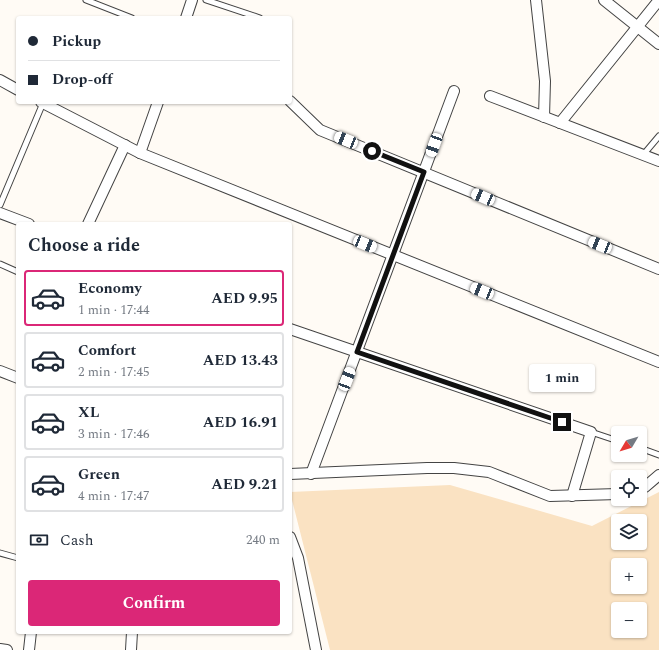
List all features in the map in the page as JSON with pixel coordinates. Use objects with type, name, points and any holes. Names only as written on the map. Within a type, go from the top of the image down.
[{"type":"street","points":[[187,16],[192,0]]},
{"type":"street","points":[[536,0],[545,81],[544,117]]},
{"type":"street","points":[[604,0],[659,44]]},
{"type":"street","points":[[560,123],[659,0]]},
{"type":"street","points":[[0,80],[16,89]]},
{"type":"street","points":[[311,474],[454,91]]},
{"type":"street","points":[[490,96],[659,161]]},
{"type":"street","points":[[292,103],[320,130],[659,269]]},
{"type":"street","points":[[46,104],[140,153],[659,362]]},
{"type":"street","points":[[140,153],[157,104]]},
{"type":"street","points":[[89,222],[124,145]]},
{"type":"street","points":[[0,213],[24,222]]},
{"type":"street","points":[[292,331],[591,432],[572,496]]},
{"type":"street","points":[[0,371],[16,376]]},
{"type":"street","points":[[292,474],[454,468],[489,472],[550,496],[611,494]]},
{"type":"street","points":[[647,485],[659,475]]},
{"type":"street","points":[[292,548],[316,650]]},
{"type":"street","points":[[29,650],[32,634]]},
{"type":"street","points":[[131,650],[132,634]]},
{"type":"street","points":[[0,648],[7,650]]},
{"type":"lane","points":[[86,0],[127,16]]},
{"type":"lane","points":[[206,0],[254,16]]},
{"type":"lane","points":[[0,205],[41,104]]},
{"type":"lane","points":[[643,155],[659,136]]},
{"type":"lane","points":[[0,264],[16,271]]},
{"type":"lane","points":[[591,432],[611,439]]},
{"type":"lane","points":[[647,451],[659,455]]},
{"type":"lane","points":[[0,553],[16,557]]},
{"type":"sand","points":[[450,485],[592,526],[611,516],[611,550],[647,550],[647,514],[616,514],[631,506],[647,506],[647,498],[659,492],[659,650],[330,650],[292,500],[292,492]]},
{"type":"route","points":[[372,151],[424,172],[357,352],[562,422]]}]
